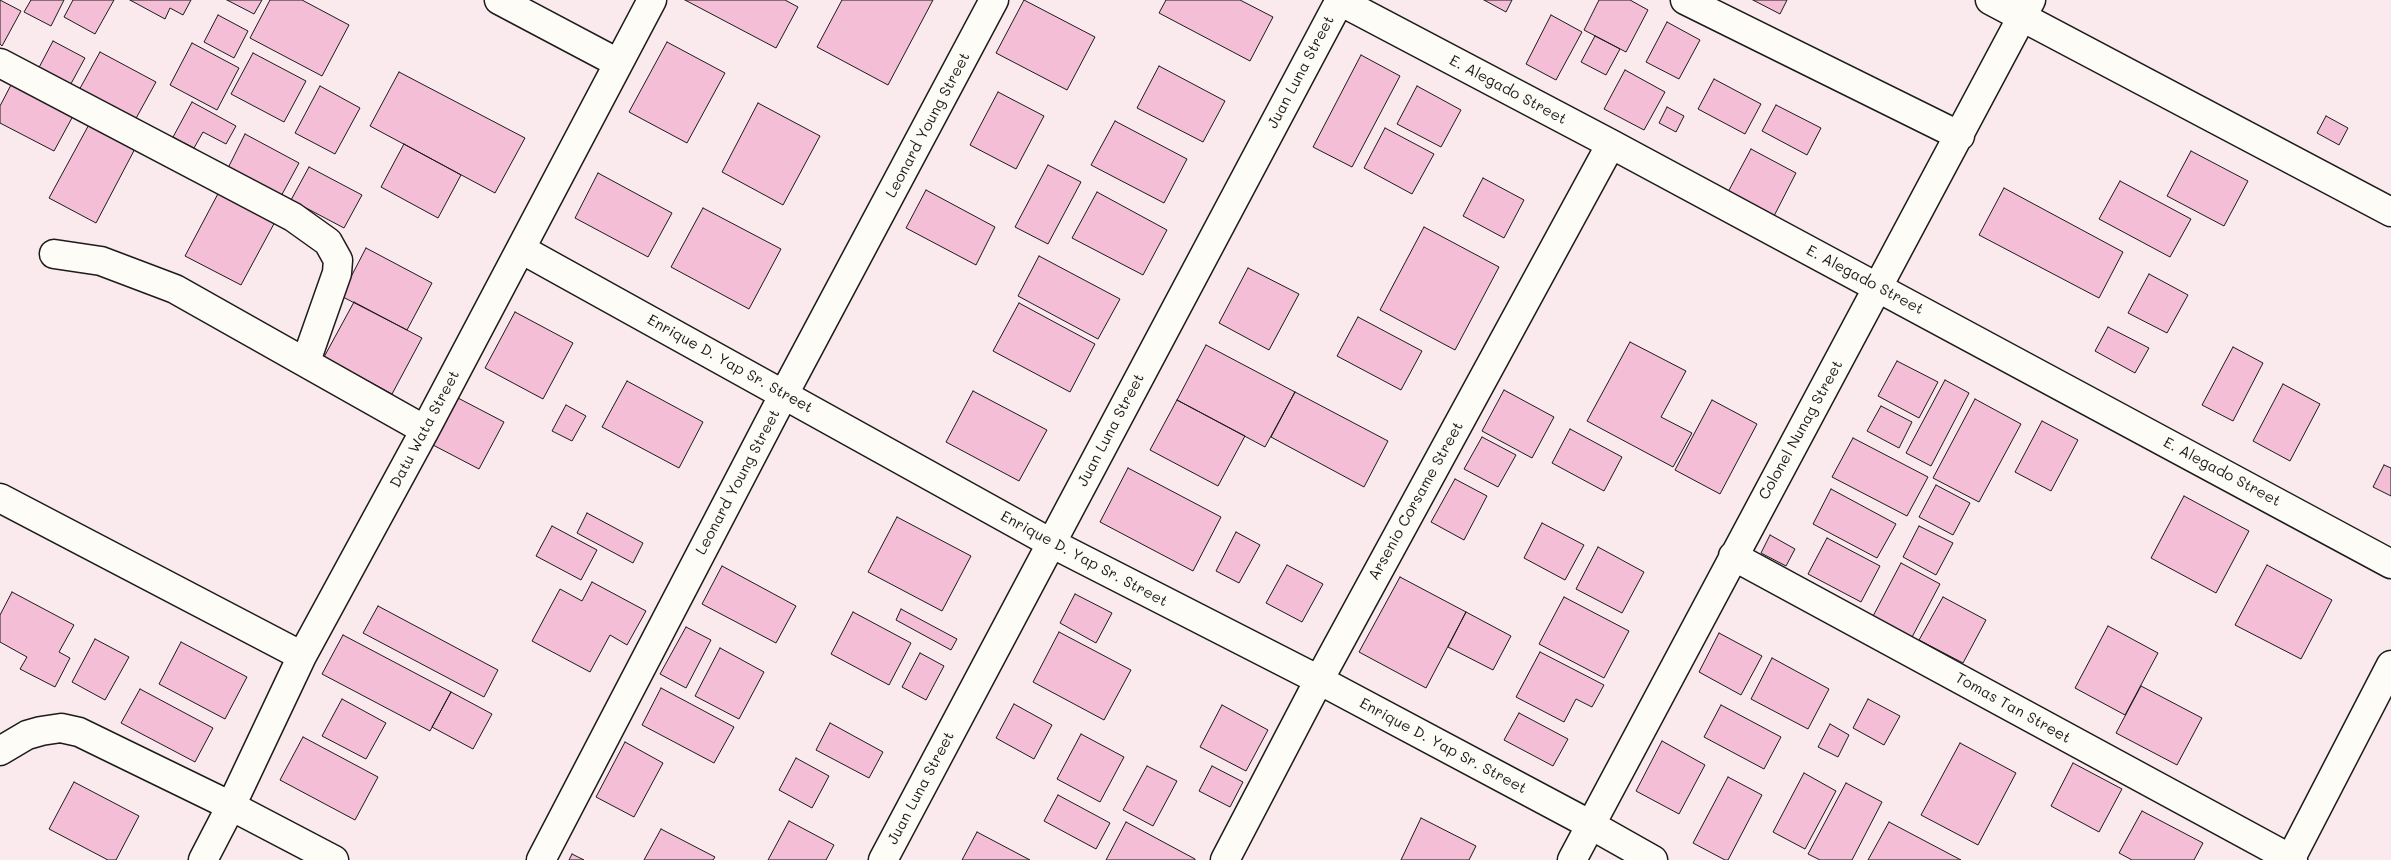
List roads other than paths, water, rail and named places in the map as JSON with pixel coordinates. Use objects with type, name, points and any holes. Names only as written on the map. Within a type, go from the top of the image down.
[{"type":"street","points":[[499,0],[618,63]]},
{"type":"street","name":"Datu Wata Street","points":[[202,860],[231,806],[302,656],[425,430],[652,0]]},
{"type":"street","name":"Leonard Young Street","points":[[541,860],[784,394],[994,0]]},
{"type":"street","name":"E. Alegado Street","points":[[1339,0],[1611,144],[2391,564]]},
{"type":"street","name":"Juan Luna Street","points":[[883,860],[1339,0]]},
{"type":"street","points":[[1685,0],[1960,136]]},
{"type":"street","points":[[1990,0],[2027,9],[2391,212]]},
{"type":"street","name":"Colonel Nunag Street","points":[[1572,860],[2027,9]]},
{"type":"street","points":[[0,63],[293,218],[328,242],[338,260],[336,273],[306,361]]},
{"type":"street","name":"Arsenio Corsame Street","points":[[1225,860],[1319,680],[1611,144]]},
{"type":"street","name":"Enrique D. Yap Sr. Street","points":[[521,249],[1051,543],[1319,680],[1653,860]]},
{"type":"street","points":[[54,254],[101,260],[175,289],[306,361],[425,430]]},
{"type":"street","points":[[0,498],[302,656]]},
{"type":"street","name":"Tomas Tan Street","points":[[1733,556],[2291,860]]},
{"type":"street","points":[[2291,860],[2391,665]]},
{"type":"street","points":[[0,751],[27,735],[42,731],[61,728],[79,732],[231,806],[334,860]]}]
